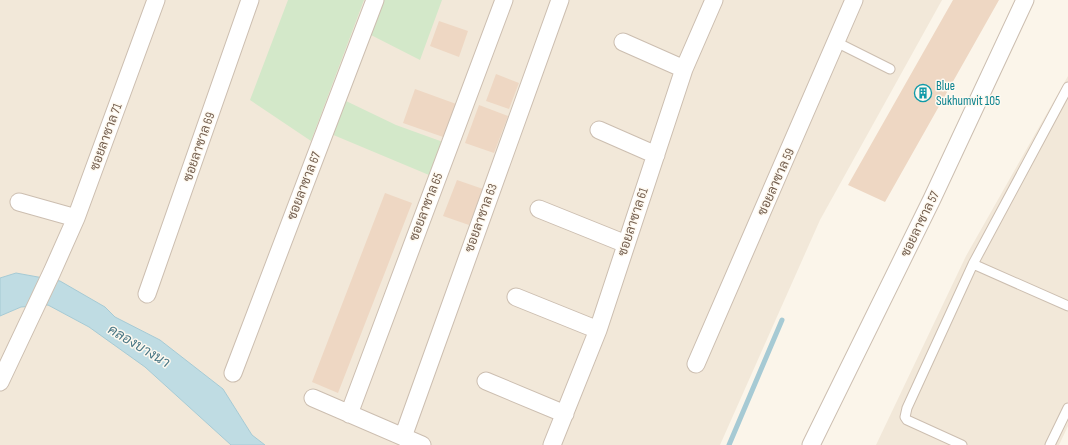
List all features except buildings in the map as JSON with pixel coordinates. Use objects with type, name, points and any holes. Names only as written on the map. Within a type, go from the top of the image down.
[{"type":"street","name":"ซอยลาซาล 71","points":[[0,382],[76,218],[156,0]]},
{"type":"street","name":"ซอยลาซาล 69","points":[[147,294],[250,0]]},
{"type":"street","name":"ซอยลาซาล 67","points":[[233,373],[375,0]]},
{"type":"street","name":"ซอยลาซาล 65","points":[[349,414],[504,0]]},
{"type":"street","name":"ซอยลาซาล 63","points":[[403,437],[560,0]]},
{"type":"street","name":"ซอยลาซาล 61","points":[[552,445],[598,330],[684,69],[714,0]]},
{"type":"street","name":"ซอยลาซาล 59","points":[[696,364],[854,0]]},
{"type":"street","name":"ซอยลาซาล 57","points":[[811,445],[932,199],[1025,0]]},
{"type":"street","points":[[623,42],[684,69]]},
{"type":"street","points":[[599,130],[656,155]]},
{"type":"street","points":[[19,202],[76,218]]},
{"type":"street","points":[[539,209],[626,244]]},
{"type":"street","points":[[516,297],[598,330]]},
{"type":"street","points":[[486,381],[565,414]]},
{"type":"street","points":[[313,398],[422,445]]},
{"type":"lane","points":[[836,42],[890,69]]},
{"type":"lane","points":[[962,445],[912,423],[907,420],[905,413],[973,264],[1068,87]]},
{"type":"lane","points":[[973,264],[1068,306]]},
{"type":"lane","points":[[1050,445],[1068,408]]},
{"type":"shaded area","points":[[0,0],[942,0],[820,220],[720,445],[265,445],[252,435],[223,389],[160,340],[115,317],[105,307],[48,305],[89,327],[145,367],[231,445],[0,445],[0,316],[21,307],[38,277],[16,273],[0,278]]},
{"type":"shaded area","points":[[1068,76],[1068,426],[1059,445],[876,445],[966,256]]},
{"type":"green space","points":[[288,0],[364,0],[311,141],[250,100]]},
{"type":"green space","points":[[383,0],[442,0],[420,60],[369,34]]},
{"type":"green space","points":[[346,101],[396,125],[443,142],[429,175],[331,134]]},
{"type":"water","name":"คลองบางนา","points":[[16,273],[60,281],[105,307],[115,317],[160,340],[223,389],[252,435],[265,445],[231,445],[145,367],[89,327],[48,305],[21,307],[0,316],[0,278]]},
{"type":"waterway","points":[[729,445],[782,320]]},
{"type":"place","name":"Blue Sukhumvit 105","points":[[923,93]]}]
